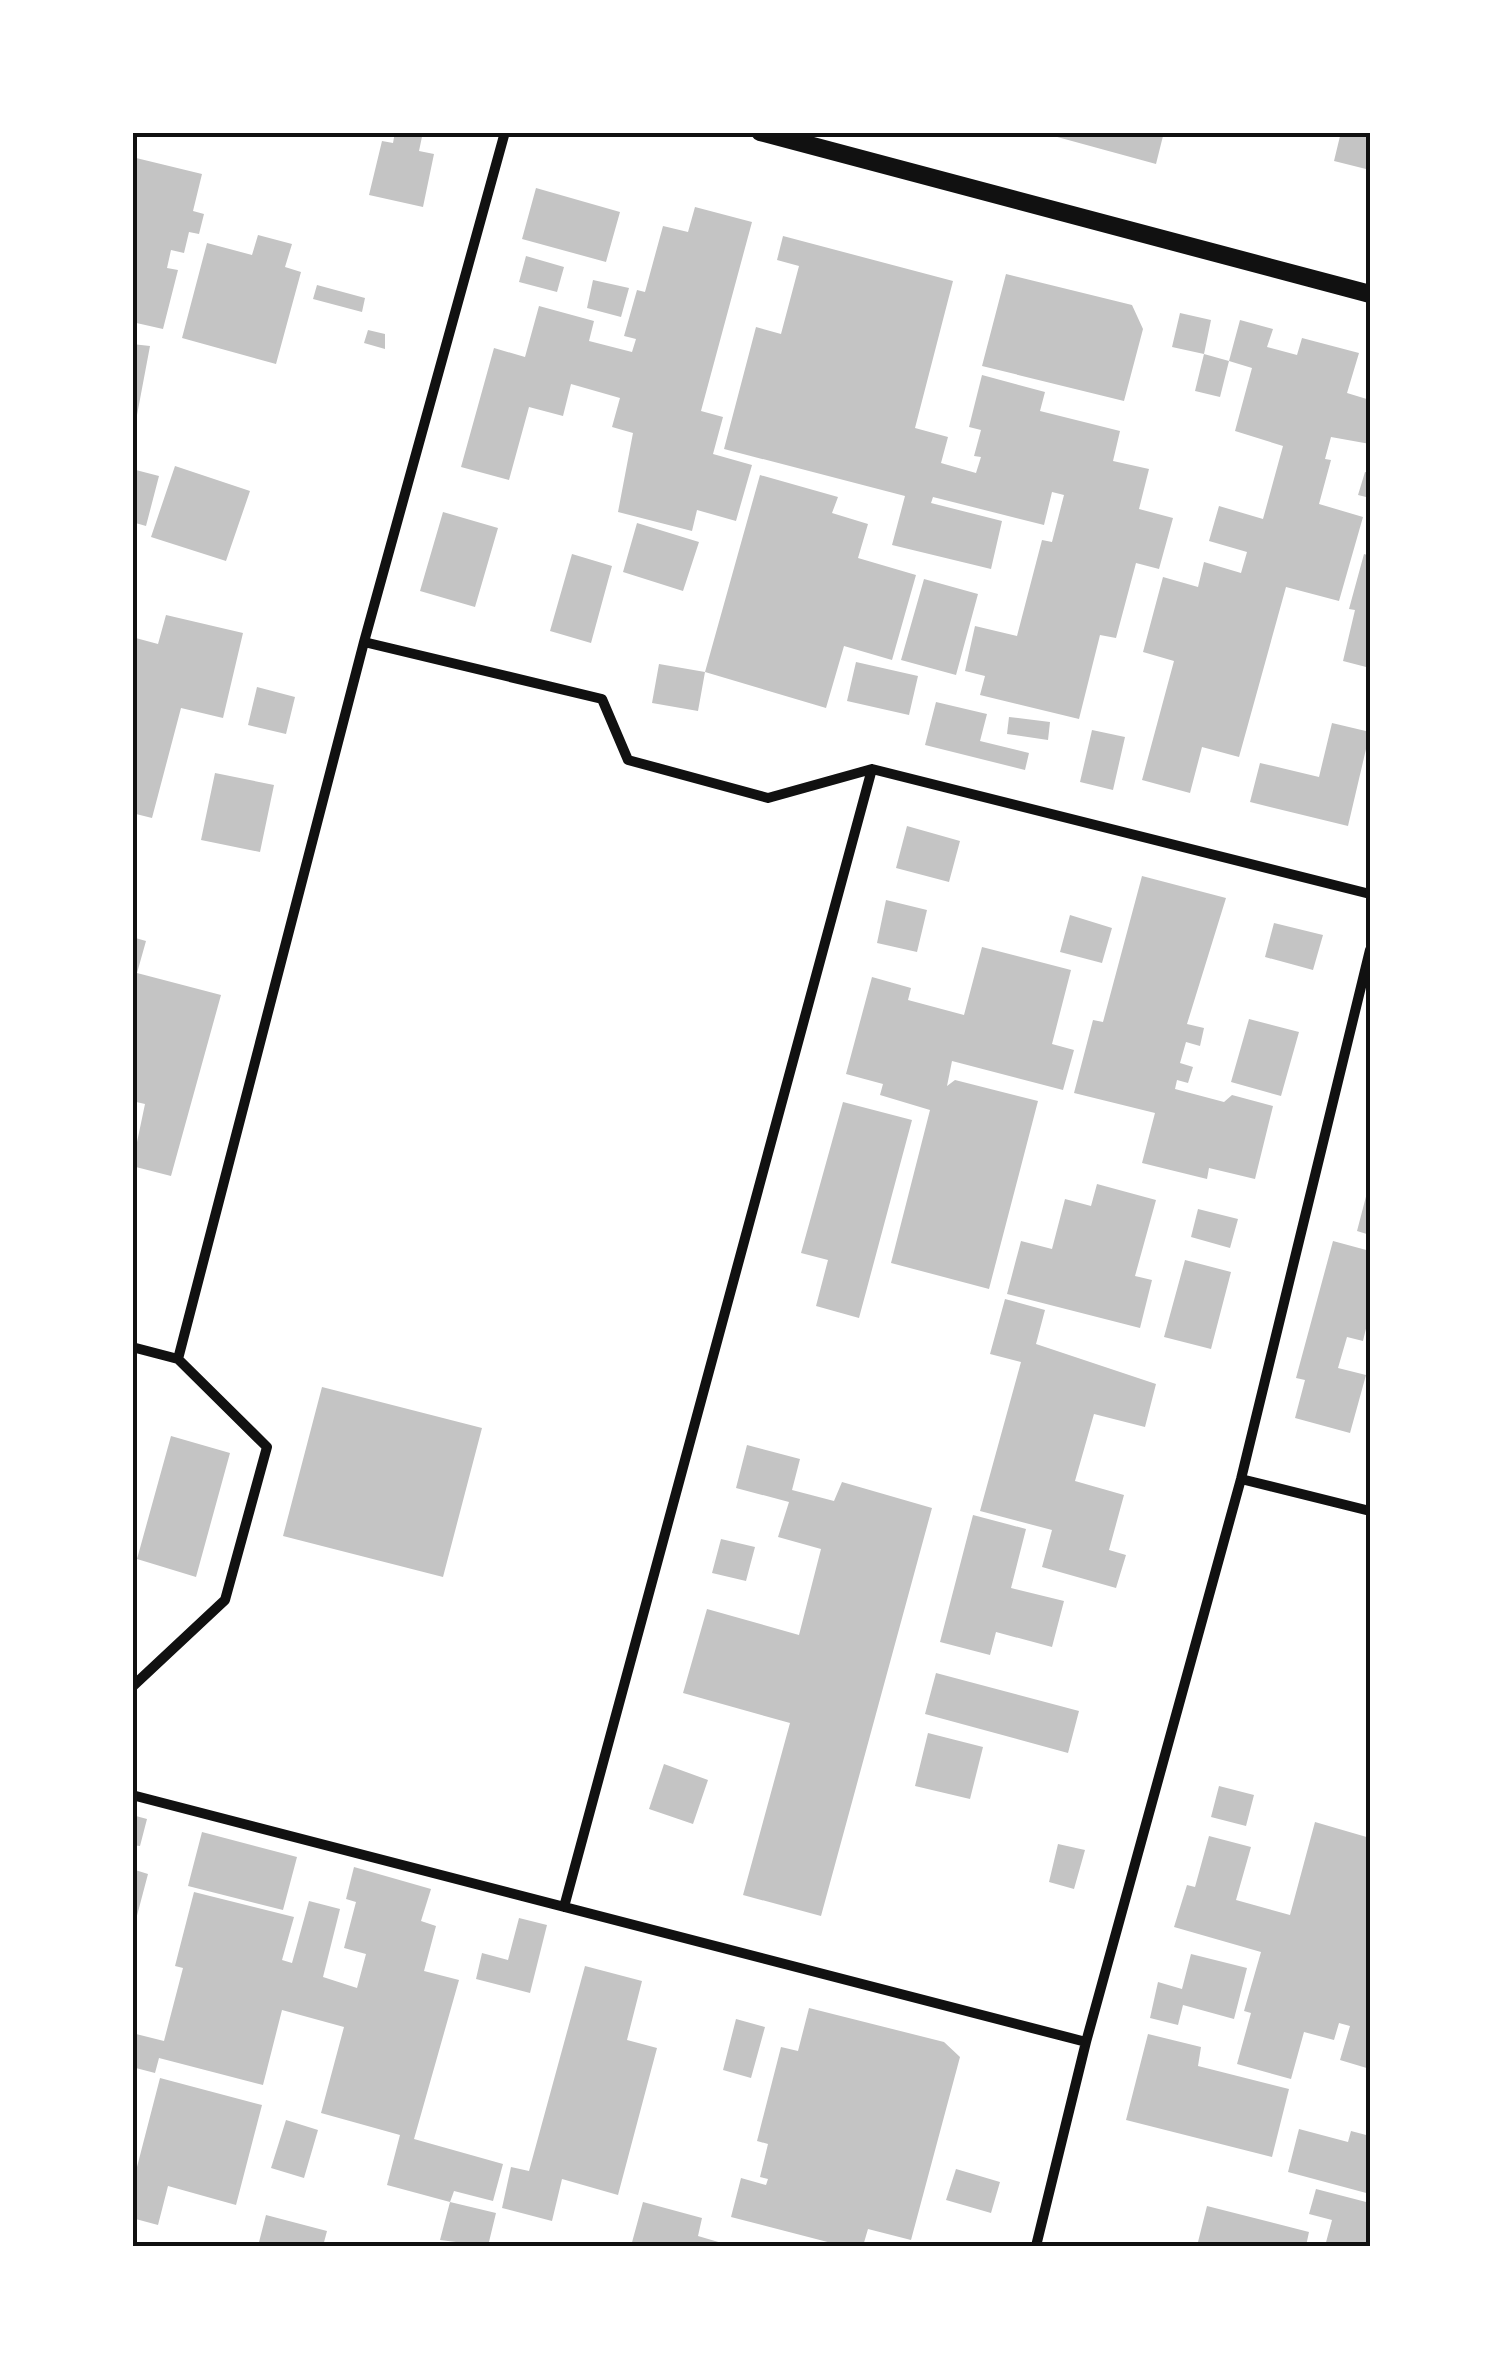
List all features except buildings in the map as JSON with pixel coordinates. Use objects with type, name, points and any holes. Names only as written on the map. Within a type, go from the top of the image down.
[{"type":"street","points":[[178,1359],[364,642],[505,132]]},
{"type":"street","points":[[760,132],[1370,294]]},
{"type":"street","points":[[364,642],[602,699],[628,760],[768,798],[872,769],[1370,894]]},
{"type":"street","points":[[564,1907],[872,769]]},
{"type":"street","points":[[1036,2246],[1086,2042],[1241,1479],[1370,950]]},
{"type":"street","points":[[132,1347],[178,1359],[267,1446],[225,1600],[132,1687]]},
{"type":"street","points":[[1241,1479],[1370,1511]]},
{"type":"street","points":[[132,1796],[1086,2042]]}]
